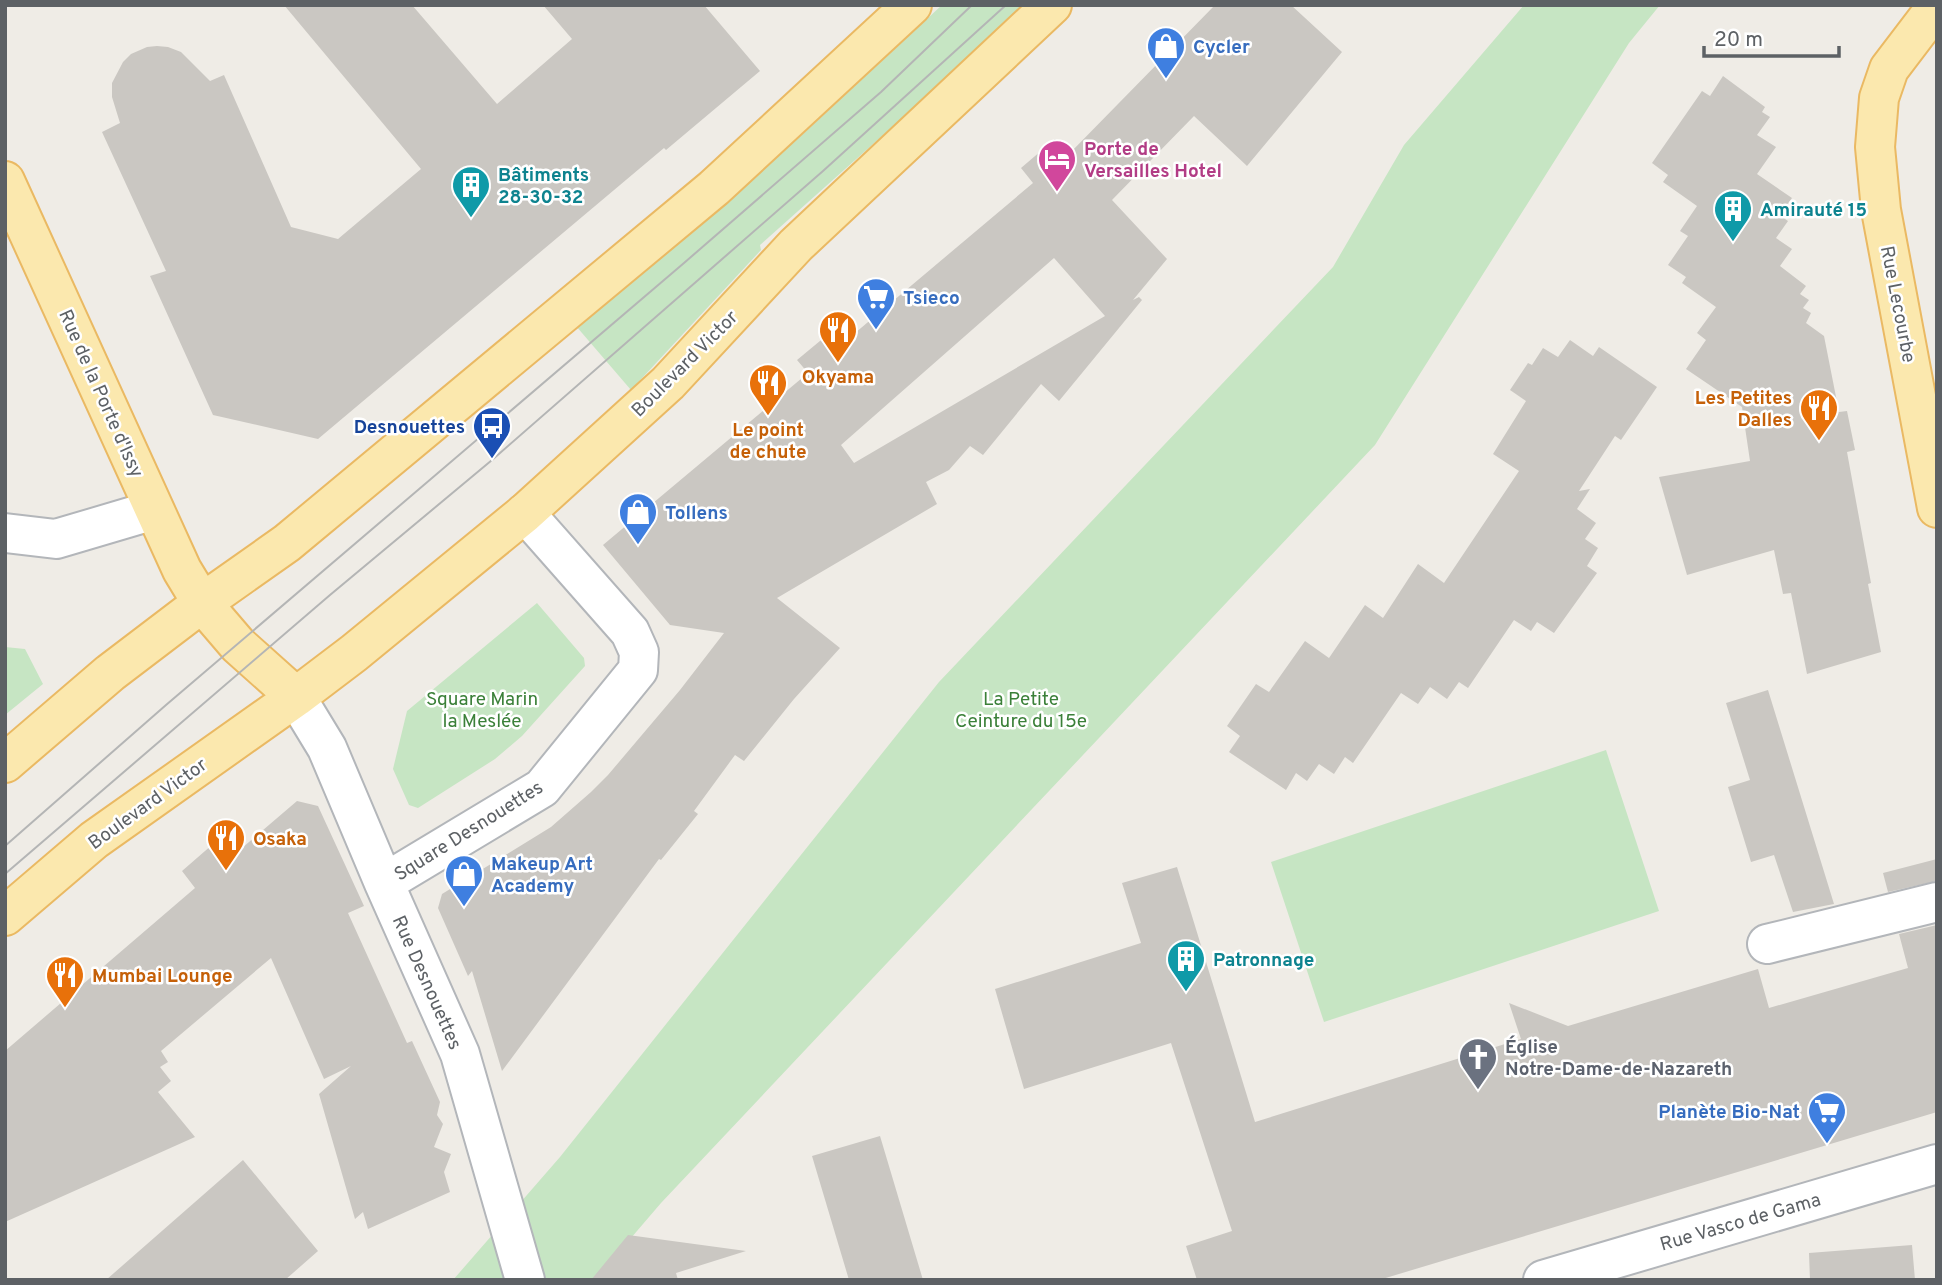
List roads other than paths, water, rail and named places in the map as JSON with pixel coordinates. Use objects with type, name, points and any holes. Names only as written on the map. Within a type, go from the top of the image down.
[{"type":"main road","points":[[5,763],[110,673],[287,543],[714,188],[912,5]]},
{"type":"main road","name":"Boulevard Victor","points":[[5,916],[94,839],[296,697],[370,641],[525,513],[668,383],[796,245],[1052,5]]},
{"type":"main road","name":"Rue Lecourbe","points":[[1937,6],[1889,69],[1879,98],[1875,147],[1881,210],[1937,508]]},
{"type":"main road","name":"Rue de la Porte d'Issy","points":[[5,181],[182,570],[202,603]]},
{"type":"main road","points":[[202,603],[238,645],[296,697]]},
{"type":"street","points":[[5,533],[56,539],[154,510]]},
{"type":"street","name":"Square Desnouettes","points":[[384,883],[542,788],[638,670],[639,652],[630,632],[525,513]]},
{"type":"street","name":"Rue Desnouettes","points":[[296,697],[327,748],[460,1054],[525,1280]]},
{"type":"street","points":[[1767,944],[1937,902]]},
{"type":"street","name":"Rue Vasco de Gama","points":[[1543,1280],[1937,1164]]},
{"type":"tram line","points":[[5,846],[881,92],[972,5]]},
{"type":"tram line","points":[[5,874],[492,460],[823,171],[1006,5]]},
{"type":"place","name":"Cycler","points":[[1166,80]]},
{"type":"place","name":"Porte de Versailles Hotel","points":[[1057,193]]},
{"type":"place","name":"Bâtiments 28-30-32","points":[[471,219]]},
{"type":"place","name":"Amirauté 15","points":[[1733,243]]},
{"type":"place","name":"Tsieco","points":[[876,331]]},
{"type":"place","name":"Okyama","points":[[838,364]]},
{"type":"place","name":"Le point de chute","points":[[768,417]]},
{"type":"place","name":"Les Petites Dalles","points":[[1819,442]]},
{"type":"place","name":"Desnouettes","points":[[492,460]]},
{"type":"place","name":"Tollens","points":[[638,546]]},
{"type":"place","name":"Osaka","points":[[226,872]]},
{"type":"place","name":"Makeup Art Academy","points":[[464,908]]},
{"type":"place","name":"Patronnage","points":[[1186,993]]},
{"type":"place","name":"Mumbai Lounge","points":[[65,1009]]},
{"type":"place","name":"Église Notre-Dame-de-Nazareth","points":[[1478,1091]]},
{"type":"place","name":"Planète Bio-Nat","points":[[1827,1145]]},
{"type":"park label","name":"Square Marin la Meslée","points":[[482,709]]},
{"type":"park label","name":"La Petite Ceinture du 15e","points":[[1021,709]]}]
